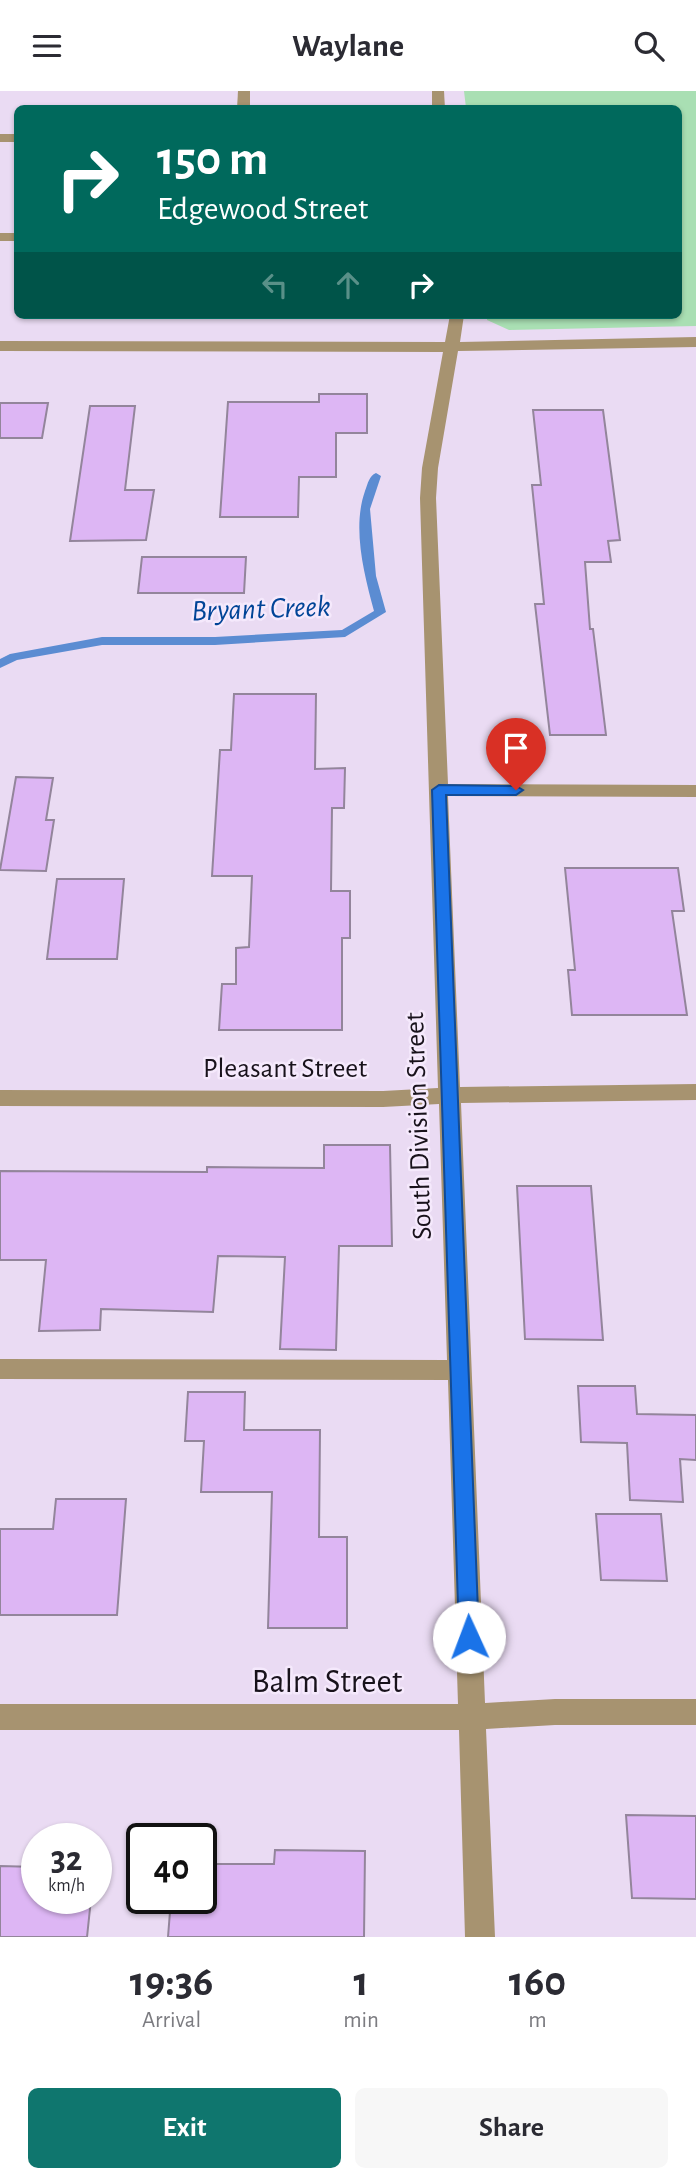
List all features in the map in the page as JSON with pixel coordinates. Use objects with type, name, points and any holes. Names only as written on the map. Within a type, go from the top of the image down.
[{"type":"street","name":"South Division Street","points":[[456,319],[430,468],[428,498],[480,1937]]},
{"type":"street","points":[[0,346],[451,347],[696,342]]},
{"type":"street","points":[[439,790],[696,791]]},
{"type":"street","name":"Pleasant Street","points":[[0,1098],[383,1099],[510,1092],[696,1092]]},
{"type":"street","points":[[0,1369],[460,1370]]},
{"type":"street","name":"Balm Street","points":[[0,1717],[472,1717],[555,1712],[696,1712]]},
{"type":"green space","points":[[464,91],[696,91],[696,326],[509,330],[487,320],[682,319],[682,105],[466,105]]},
{"type":"building","points":[[319,394],[367,394],[367,433],[336,433],[336,477],[299,477],[298,517],[220,517],[228,402],[319,402]]},
{"type":"building","points":[[0,403],[48,403],[42,438],[0,438]]},
{"type":"building","points":[[90,406],[135,406],[125,490],[154,490],[146,540],[70,541]]},
{"type":"building","points":[[533,410],[603,410],[620,540],[608,541],[611,562],[585,562],[590,629],[593,629],[606,735],[550,735],[535,604],[544,604],[532,485],[541,485]]},
{"type":"building","points":[[142,557],[246,557],[244,593],[138,593]]},
{"type":"building","points":[[234,694],[316,694],[315,769],[345,768],[344,808],[332,808],[331,891],[350,891],[350,938],[342,938],[342,1030],[219,1030],[222,984],[236,984],[236,948],[249,947],[252,876],[212,876],[220,750],[231,750]]},
{"type":"building","points":[[16,777],[53,778],[46,820],[54,820],[46,871],[0,870]]},
{"type":"building","points":[[565,868],[678,868],[684,911],[672,911],[687,1015],[572,1015],[568,970],[575,970]]},
{"type":"building","points":[[57,879],[124,879],[117,959],[47,959]]},
{"type":"building","points":[[324,1145],[390,1145],[392,1246],[339,1246],[336,1350],[280,1349],[285,1257],[218,1256],[213,1312],[101,1309],[100,1330],[39,1331],[46,1260],[0,1260],[0,1171],[207,1172],[207,1167],[324,1168]]},
{"type":"building","points":[[517,1186],[591,1186],[603,1340],[525,1339]]},
{"type":"building","points":[[578,1386],[635,1386],[637,1414],[696,1415],[696,1460],[680,1459],[683,1502],[630,1500],[627,1443],[581,1442]]},
{"type":"building","points":[[188,1392],[245,1392],[244,1430],[320,1430],[319,1537],[347,1537],[347,1628],[268,1628],[272,1492],[201,1492],[204,1441],[185,1441]]},
{"type":"building","points":[[56,1499],[126,1499],[117,1615],[0,1615],[0,1529],[53,1529]]},
{"type":"building","points":[[596,1514],[661,1514],[667,1581],[601,1580]]},
{"type":"building","points":[[626,1815],[696,1816],[696,1899],[632,1898]]},
{"type":"building","points":[[275,1850],[365,1851],[364,1937],[168,1937],[170,1914],[217,1914],[217,1864],[274,1864]]},
{"type":"building","points":[[0,1866],[21,1867],[21,1914],[89,1914],[87,1937],[0,1937]]},
{"type":"waterway","name":"Bryant Creek","points":[[0,664],[14,657],[102,641],[215,641],[345,633],[380,612],[370,576],[364,509],[376,476]]},
{"type":"route","points":[[469,1637],[439,790],[516,790]]}]
